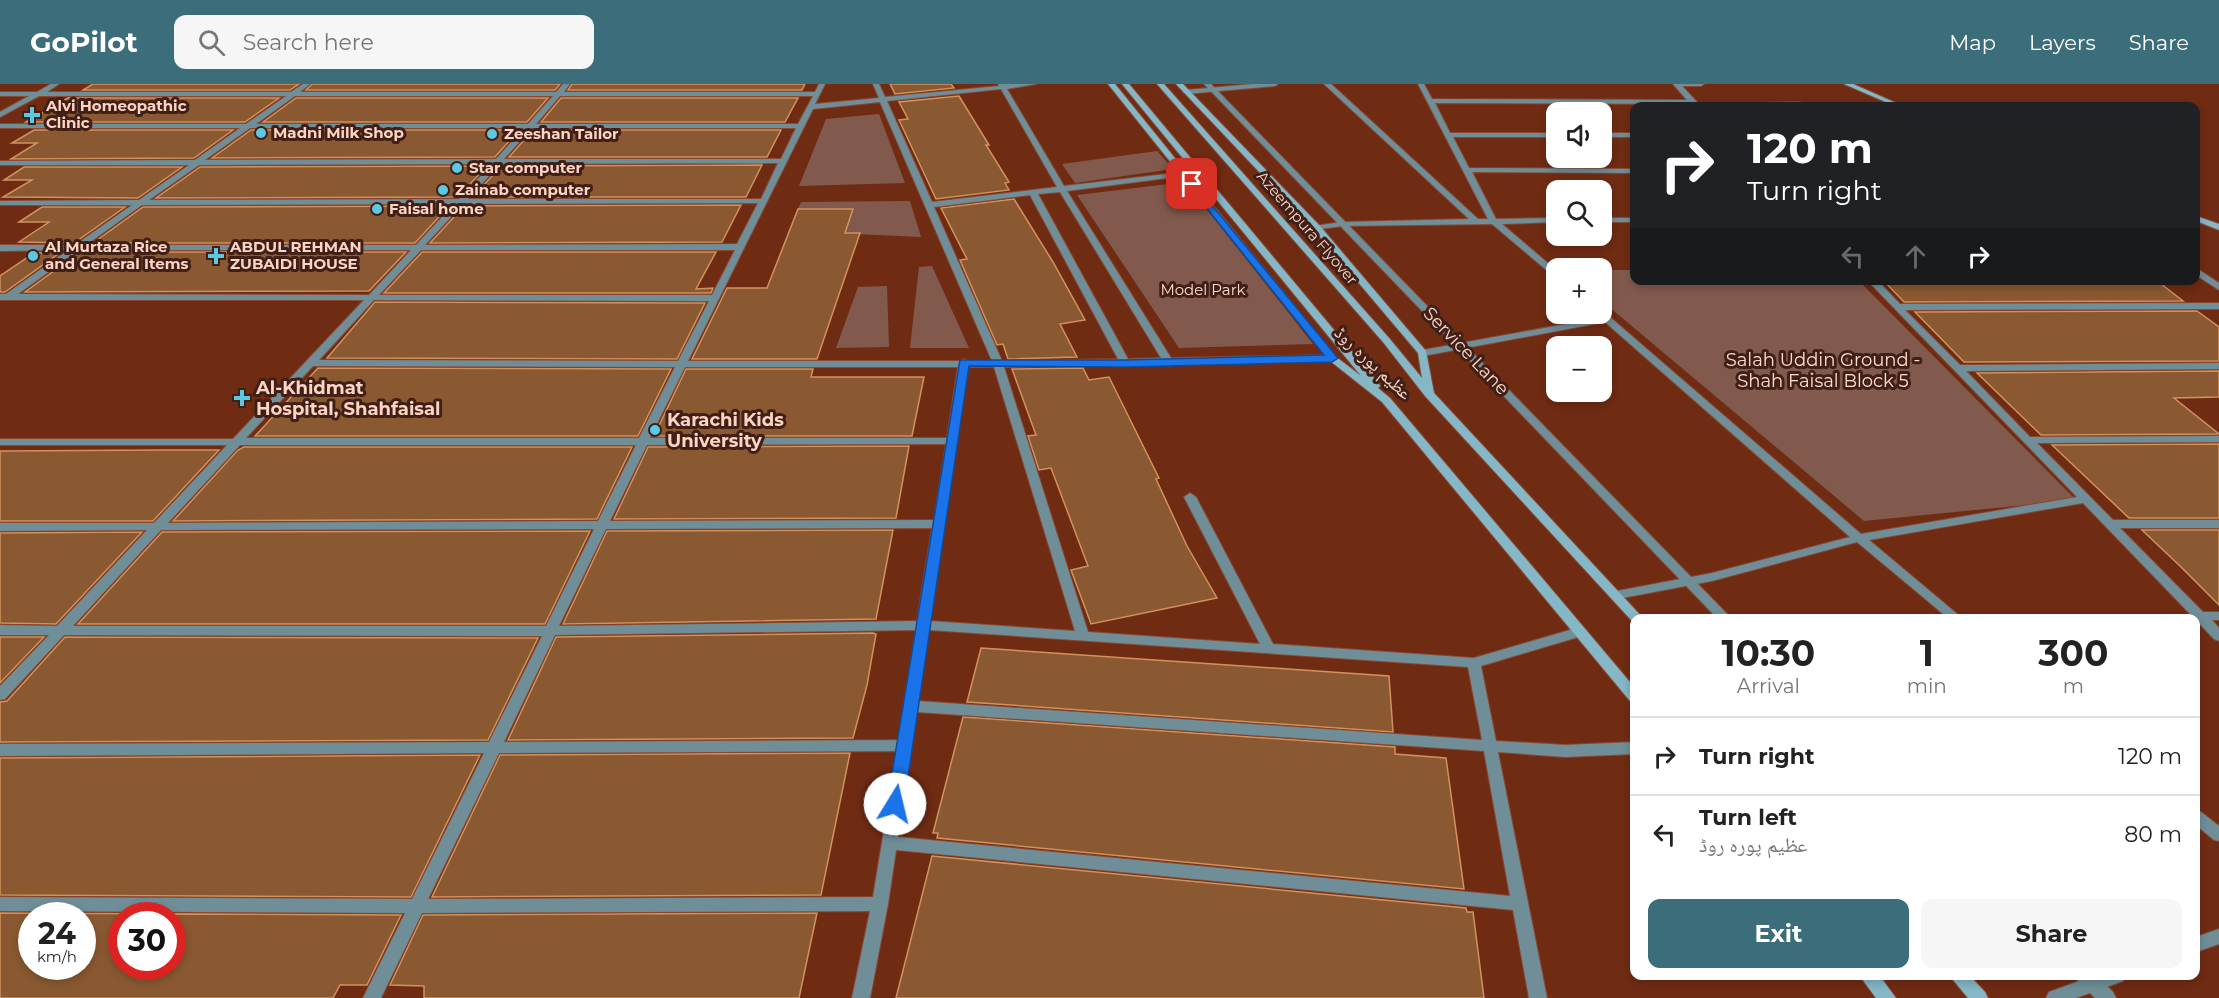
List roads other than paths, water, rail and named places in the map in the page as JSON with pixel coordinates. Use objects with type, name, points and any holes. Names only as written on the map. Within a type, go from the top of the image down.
[{"type":"main road","name":"عظیم پورہ روڈ","points":[[1111,84],[1332,358],[1386,400],[1630,691]]},
{"type":"main road","points":[[1125,84],[1386,400]]},
{"type":"main road","name":"Azeempura Flyover","points":[[1160,84],[1386,340],[1429,394]]},
{"type":"main road","points":[[1179,84],[1317,228],[1423,353]]},
{"type":"main road","points":[[1847,84],[1890,102]]},
{"type":"main road","points":[[2200,220],[2219,227]]},
{"type":"main road","name":"عظیم پورہ روڈ","points":[[1423,353],[1429,394],[1634,614]]},
{"type":"main road","points":[[1872,980],[1887,998]]},
{"type":"main road","points":[[1963,980],[1979,998]]},
{"type":"street","points":[[0,115],[56,84]]},
{"type":"street","points":[[0,303],[4,297],[77,248],[307,84]]},
{"type":"street","points":[[0,695],[462,201],[567,84]]},
{"type":"street","points":[[876,84],[998,364],[1083,636]]},
{"type":"street","points":[[811,107],[1033,84]]},
{"type":"street","points":[[1186,92],[1210,86],[1275,84]]},
{"type":"street","points":[[1327,84],[1475,220]]},
{"type":"street","points":[[1421,84],[1493,220],[1546,266]]},
{"type":"street","points":[[1676,84],[1701,84]]},
{"type":"street","points":[[1676,84],[1694,102]]},
{"type":"street","points":[[1002,86],[1169,363]]},
{"type":"street","name":"Service Lane","points":[[1210,86],[1721,614]]},
{"type":"street","points":[[0,94],[559,94],[820,89],[681,363],[372,998]]},
{"type":"street","points":[[1431,101],[1630,103]]},
{"type":"street","points":[[0,126],[802,126]]},
{"type":"street","points":[[1448,135],[1546,135]]},
{"type":"street","points":[[1612,135],[1630,135]]},
{"type":"street","points":[[0,163],[784,161]]},
{"type":"street","points":[[1466,170],[1630,171]]},
{"type":"street","points":[[930,205],[1175,175]]},
{"type":"street","points":[[1033,193],[1125,363]]},
{"type":"street","points":[[0,203],[763,201]]},
{"type":"street","points":[[1317,228],[1342,224],[1546,220]]},
{"type":"street","points":[[1612,220],[1630,220]]},
{"type":"street","points":[[0,248],[740,247]]},
{"type":"street","points":[[2200,275],[2219,287]]},
{"type":"street","points":[[1876,285],[2198,614]]},
{"type":"street","points":[[4,297],[714,298]]},
{"type":"street","points":[[1898,307],[2219,306]]},
{"type":"street","points":[[1612,323],[1859,538],[1951,614]]},
{"type":"street","points":[[1423,353],[1567,324]]},
{"type":"street","points":[[309,363],[964,362],[998,364],[1169,363],[1332,358]]},
{"type":"street","points":[[861,998],[880,904],[964,362]]},
{"type":"street","points":[[1958,368],[2219,366]]},
{"type":"street","points":[[2029,440],[2219,439]]},
{"type":"street","points":[[0,442],[951,441]]},
{"type":"street","points":[[1190,497],[1269,649]]},
{"type":"street","points":[[1617,595],[1687,581],[1859,538],[2087,498]]},
{"type":"street","points":[[0,527],[939,524]]},
{"type":"street","points":[[2112,524],[2219,524]]},
{"type":"street","points":[[2200,616],[2219,616]]},
{"type":"street","points":[[2200,616],[2219,636]]},
{"type":"street","points":[[0,630],[550,631],[923,625],[1474,663],[1580,632]]},
{"type":"street","points":[[1474,663],[1538,998]]},
{"type":"street","points":[[910,706],[1565,751],[1630,748]]},
{"type":"street","points":[[0,750],[905,745]]},
{"type":"street","points":[[2200,819],[2219,835]]},
{"type":"street","points":[[889,843],[1520,904]]},
{"type":"street","points":[[0,904],[416,906],[880,904]]},
{"type":"street","points":[[2200,943],[2219,936]]},
{"type":"street","points":[[2055,998],[2089,980],[2107,998]]},
{"type":"place","name":"Alvi Homeopathic Clinic","points":[[32,115]]},
{"type":"place","name":"Madni Milk Shop","points":[[261,133]]},
{"type":"place","name":"Zeeshan Tailor","points":[[492,134]]},
{"type":"place","name":"Star computer","points":[[457,168]]},
{"type":"place","name":"Zainab computer","points":[[443,190]]},
{"type":"place","name":"Faisal home","points":[[377,209]]},
{"type":"place","name":"Al Murtaza Rice and General Items","points":[[33,256]]},
{"type":"place","name":"ABDUL REHMAN ZUBAIDI HOUSE","points":[[216,256]]},
{"type":"place","name":"Al-Khidmat Hospital, Shahfaisal","points":[[242,398]]},
{"type":"place","name":"Karachi Kids University","points":[[655,430]]},
{"type":"park label","name":"Model Park","points":[[1203,290]]},
{"type":"park label","name":"Salah Uddin Ground - Shah Faisal Block 5","points":[[1823,370]]}]
